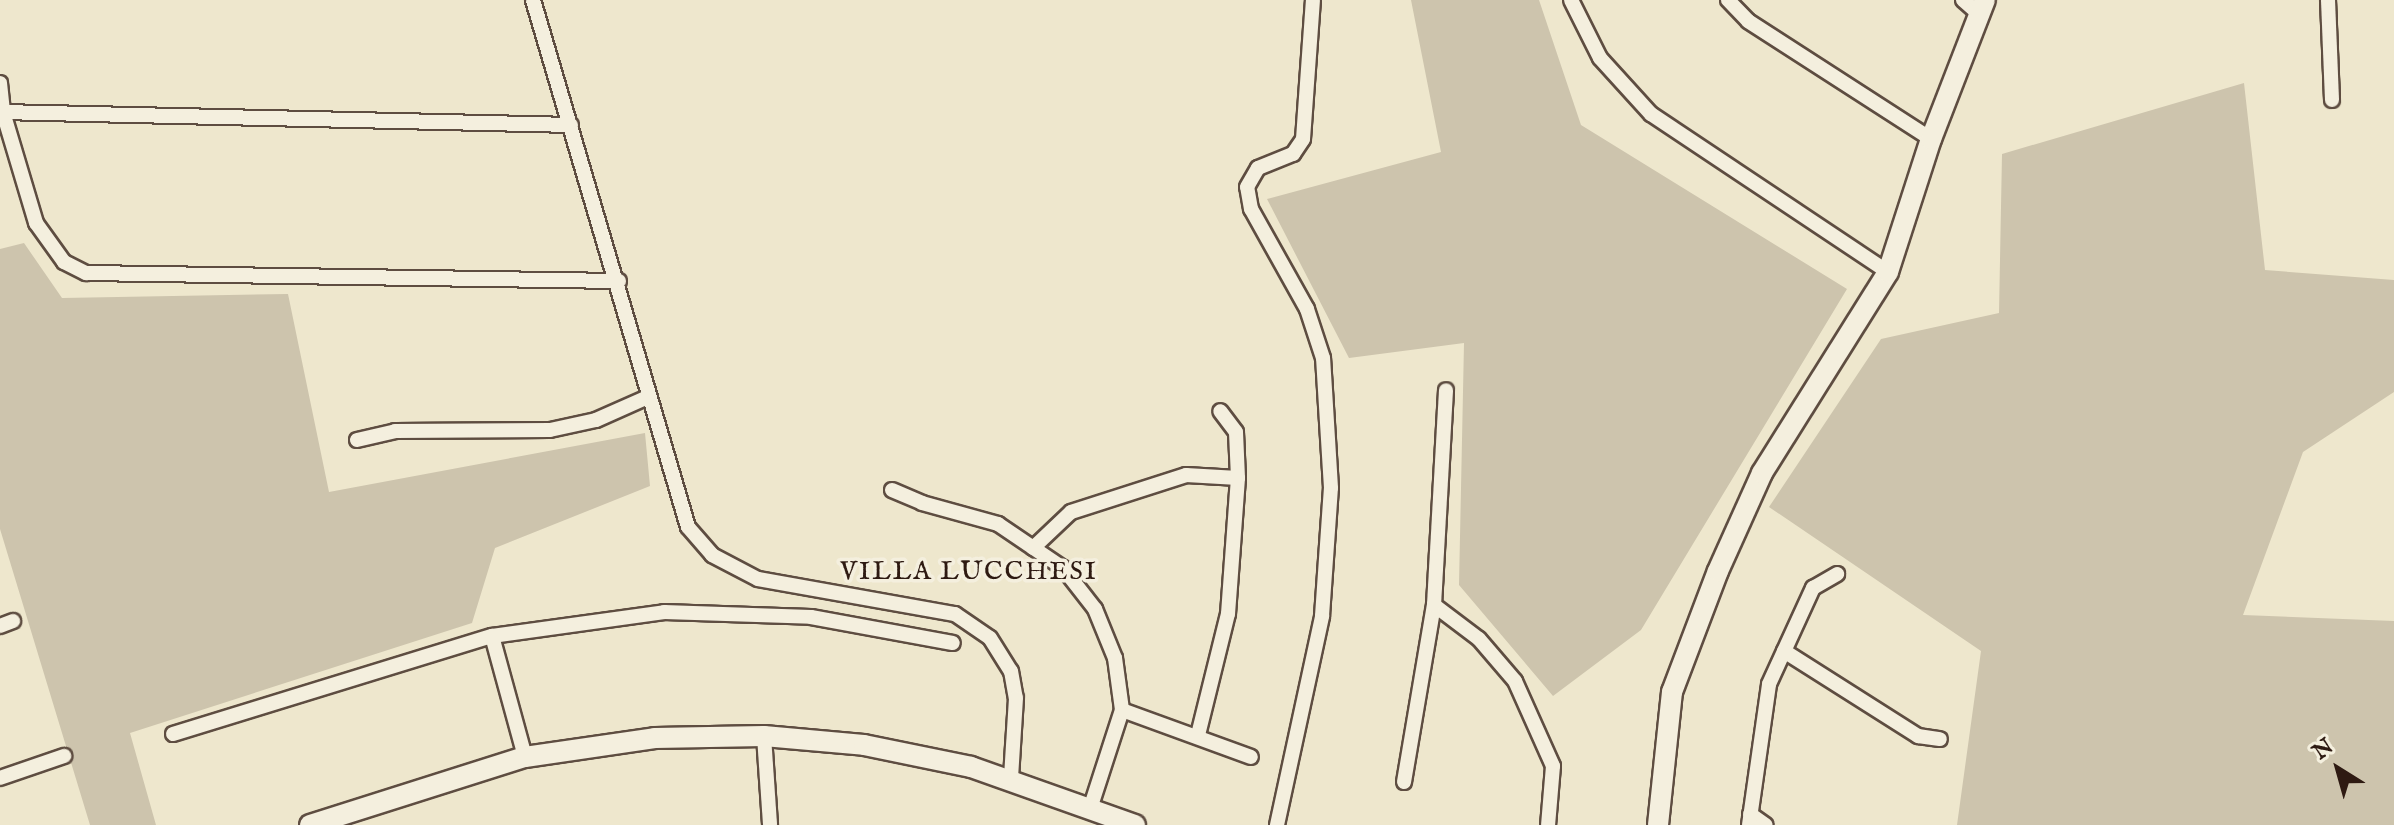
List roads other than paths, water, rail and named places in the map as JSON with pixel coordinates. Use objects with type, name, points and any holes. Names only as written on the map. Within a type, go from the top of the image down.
[{"type":"street","points":[[533,0],[619,281],[648,397],[688,527],[712,555],[758,579],[955,614],[990,638],[1011,671],[1016,698],[1011,778]]},
{"type":"street","points":[[1277,825],[1322,616],[1331,488],[1323,358],[1294,280],[1251,209],[1247,187],[1258,168],[1293,154],[1303,139],[1313,0]]},
{"type":"street","points":[[1571,0],[1600,58],[1651,114],[1888,272]]},
{"type":"street","points":[[1728,0],[1748,21],[1931,139]]},
{"type":"street","points":[[2328,0],[2332,100]]},
{"type":"street","points":[[1658,825],[1672,692],[1718,571],[1762,473],[1888,272],[1975,4]]},
{"type":"street","points":[[0,83],[2,112],[47,245],[86,273],[619,281]]},
{"type":"street","points":[[2,112],[571,125]]},
{"type":"street","points":[[1404,782],[1434,605],[1446,390]]},
{"type":"street","points":[[357,440],[395,431],[550,430],[596,420],[648,397]]},
{"type":"street","points":[[1198,735],[1228,614],[1238,478],[1236,432],[1220,411]]},
{"type":"street","points":[[1033,548],[1071,512],[1186,475],[1238,478]]},
{"type":"street","points":[[892,490],[998,524],[1063,568],[1095,609],[1115,658],[1122,710],[1090,809]]},
{"type":"street","points":[[1766,825],[1749,819],[1769,684],[1813,588],[1837,574]]},
{"type":"street","points":[[1434,605],[1479,639],[1515,681],[1553,766],[1548,825]]},
{"type":"street","points":[[173,734],[492,636],[664,612],[811,617],[953,643]]},
{"type":"street","points":[[492,636],[525,757]]},
{"type":"street","points":[[1784,651],[1918,736],[1940,739]]},
{"type":"street","points":[[1122,710],[1198,735],[1251,757]]},
{"type":"street","points":[[764,736],[770,825]]},
{"type":"street","points":[[310,825],[525,757],[655,738],[764,736],[864,745],[1011,778],[1135,825]]},
{"type":"street","points":[[0,778],[64,756]]},
{"type":"district","name":"VILLA LUCCHESI","points":[[969,572]]}]
